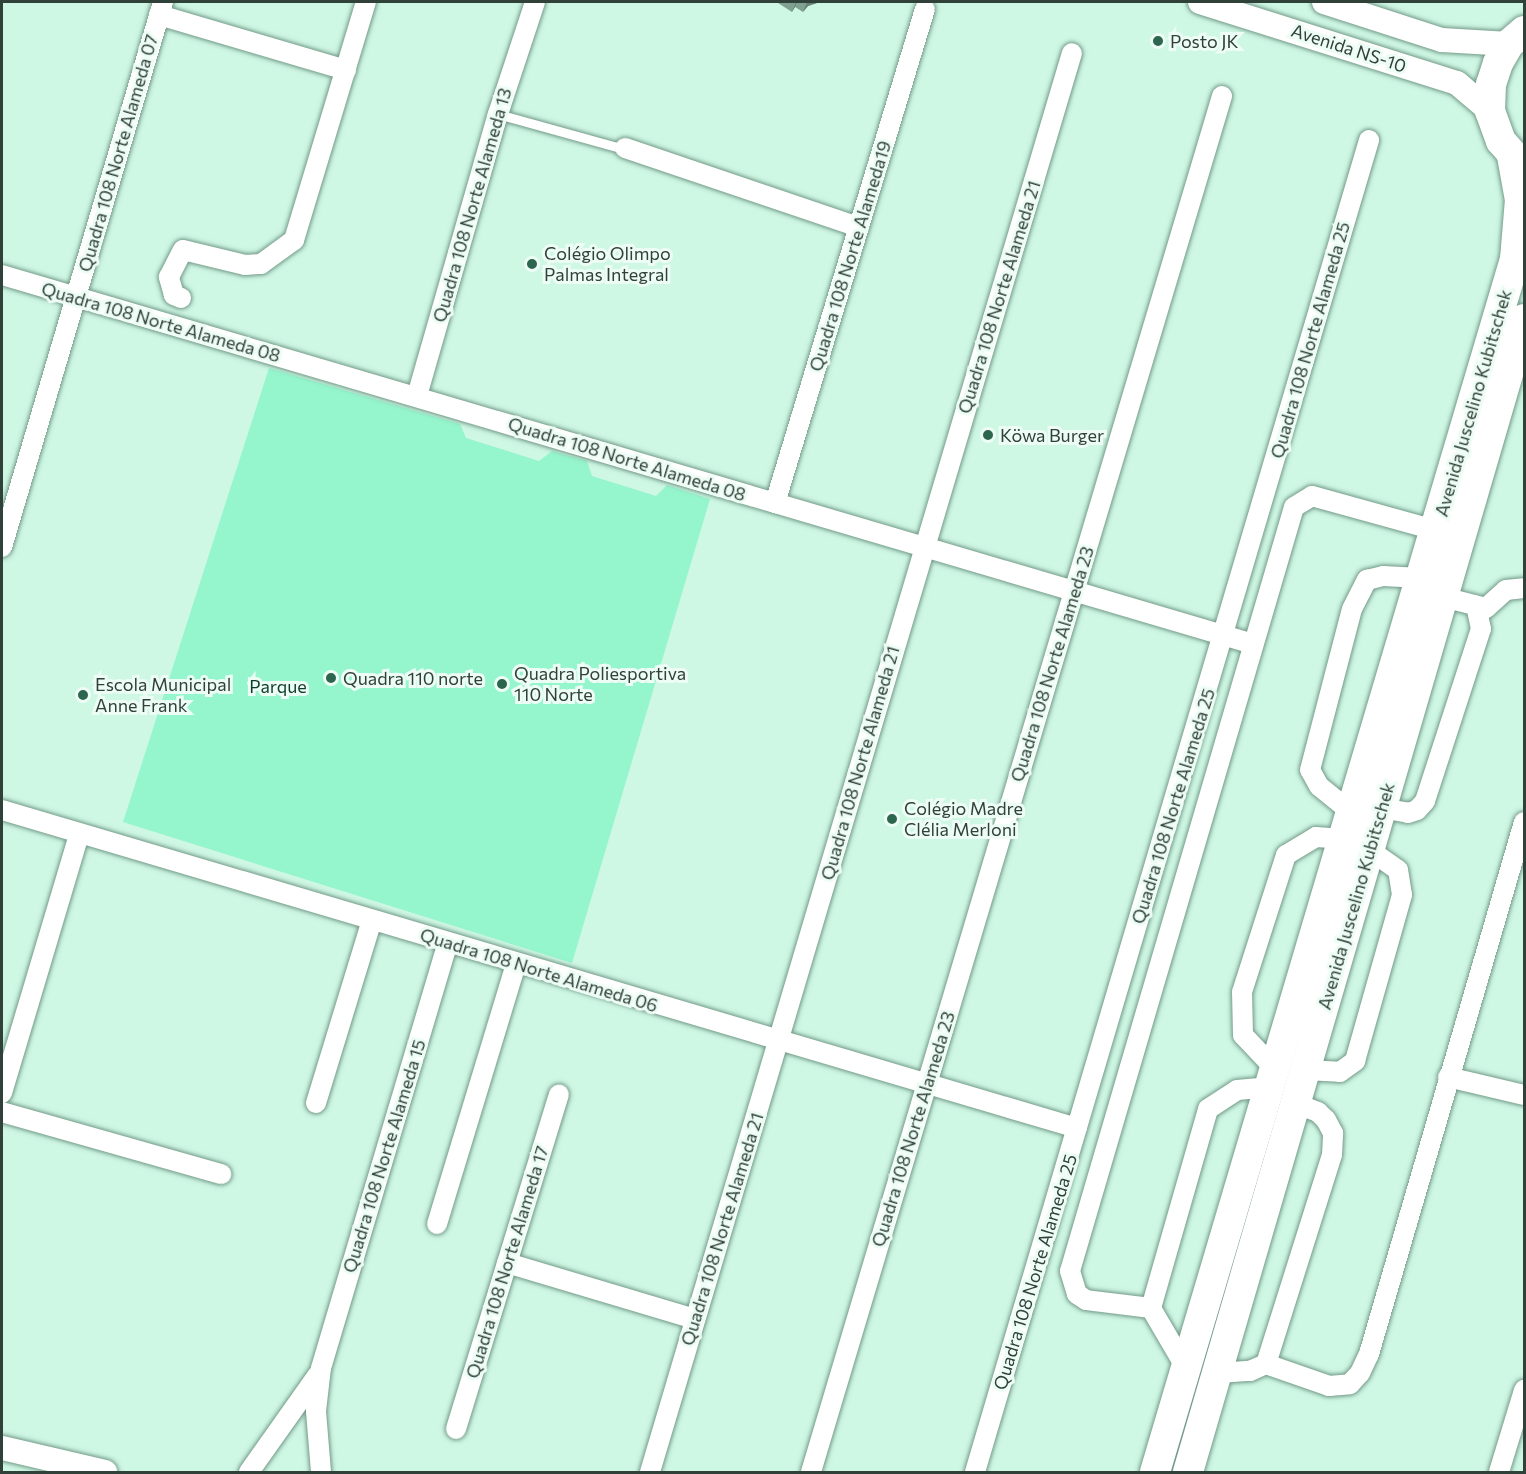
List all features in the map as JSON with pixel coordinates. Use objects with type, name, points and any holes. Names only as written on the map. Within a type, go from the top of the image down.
[{"type":"main road","points":[[1490,111],[1491,84],[1517,38]]},
{"type":"main road","name":"Avenida Juscelino Kubitschek","points":[[1155,1473],[1186,1368],[1284,1076],[1354,834],[1421,578],[1515,260],[1520,200],[1518,161],[1501,141],[1490,111]]},
{"type":"main road","name":"Avenida Juscelino Kubitschek","points":[[1354,834],[1381,808],[1524,319]]},
{"type":"main road","name":"Avenida Juscelino Kubitschek","points":[[1188,1473],[1295,1103],[1284,1076]]},
{"type":"street","points":[[182,298],[174,295],[169,277],[183,250],[245,266],[261,264],[294,240],[366,2]]},
{"type":"street","name":"Avenida NS-10","points":[[1200,2],[1457,83],[1490,111]]},
{"type":"street","name":"Avenida NS-10","points":[[1324,2],[1442,40],[1517,38]]},
{"type":"street","name":"Quadra 108 Norte Alameda 13","points":[[417,396],[531,6]]},
{"type":"street","points":[[161,8],[346,70]]},
{"type":"street","name":"Quadra 108 Norte Alameda 07","points":[[2,547],[161,8]]},
{"type":"street","name":"Quadra 108 Norte Alameda19","points":[[775,503],[925,9]]},
{"type":"street","name":"Quadra 108 Norte Alameda 21","points":[[650,1473],[1072,53]]},
{"type":"street","name":"Quadra 108 Norte Alameda 23","points":[[811,1473],[1222,96]]},
{"type":"street","name":"Quadra 108 Norte Alameda 25","points":[[975,1473],[1369,140]]},
{"type":"street","points":[[621,147],[859,227]]},
{"type":"street","name":"Quadra 108 Norte Alameda 08","points":[[2,275],[1253,644]]},
{"type":"street","points":[[1151,1308],[1086,1300],[1077,1294],[1070,1271],[1294,507],[1299,501],[1312,496],[1435,530]]},
{"type":"street","name":"Avenida Juscelino Kubitschek","points":[[1354,834],[1310,770],[1352,609],[1367,580],[1383,576],[1421,578]]},
{"type":"street","points":[[1443,597],[1486,608],[1506,590],[1524,588]]},
{"type":"street","points":[[1381,808],[1408,813],[1417,810],[1425,801],[1481,629],[1476,606]]},
{"type":"street","name":"Quadra 108 Norte Alameda 06","points":[[2,810],[516,964],[1077,1128]]},
{"type":"street","points":[[1218,1373],[1250,1371],[1266,1364],[1329,1386],[1350,1384],[1360,1373],[1370,1354],[1448,1077],[1524,822]]},
{"type":"street","points":[[2,1093],[79,834]]},
{"type":"street","points":[[1186,1368],[1151,1308],[1208,1109],[1237,1090],[1284,1076],[1340,1072],[1355,1061],[1402,895],[1398,870],[1354,834],[1316,837],[1286,855],[1242,992],[1243,1035],[1249,1046],[1284,1076]]},
{"type":"street","points":[[316,1103],[372,920]]},
{"type":"street","name":"Quadra 108 Norte Alameda 15","points":[[321,1368],[448,943]]},
{"type":"street","points":[[437,1224],[516,964]]},
{"type":"street","points":[[1448,1077],[1524,1095]]},
{"type":"street","name":"Quadra 108 Norte Alameda 17","points":[[456,1430],[558,1095]]},
{"type":"street","points":[[1266,1364],[1332,1155],[1333,1133],[1326,1120],[1318,1112],[1295,1103]]},
{"type":"street","points":[[2,1112],[221,1174]]},
{"type":"street","points":[[1037,1262],[1070,1271]]},
{"type":"street","points":[[507,1263],[695,1319]]},
{"type":"street","points":[[249,1473],[285,1426],[321,1368]]},
{"type":"street","points":[[321,1368],[316,1411],[321,1473]]},
{"type":"street","points":[[1499,1473],[1524,1390]]},
{"type":"street","points":[[2,1448],[105,1473]]},
{"type":"lane","points":[[498,114],[621,147]]},
{"type":"green space","name":"Parque","points":[[269,368],[460,424],[466,438],[539,461],[552,451],[587,461],[592,476],[656,496],[667,485],[710,499],[572,963],[123,822]]},
{"type":"place","name":"Posto JK","points":[[1158,41]]},
{"type":"place","name":"Colégio Olimpo Palmas Integral","points":[[532,264]]},
{"type":"place","name":"Köwa Burger","points":[[988,435]]},
{"type":"place","name":"Quadra 110 norte","points":[[331,678]]},
{"type":"place","name":"Quadra Poliesportiva 110 Norte","points":[[502,684]]},
{"type":"place","name":"Escola Municipal Anne Frank","points":[[83,695]]},
{"type":"place","name":"Colégio Madre Clélia Merloni","points":[[892,819]]}]
